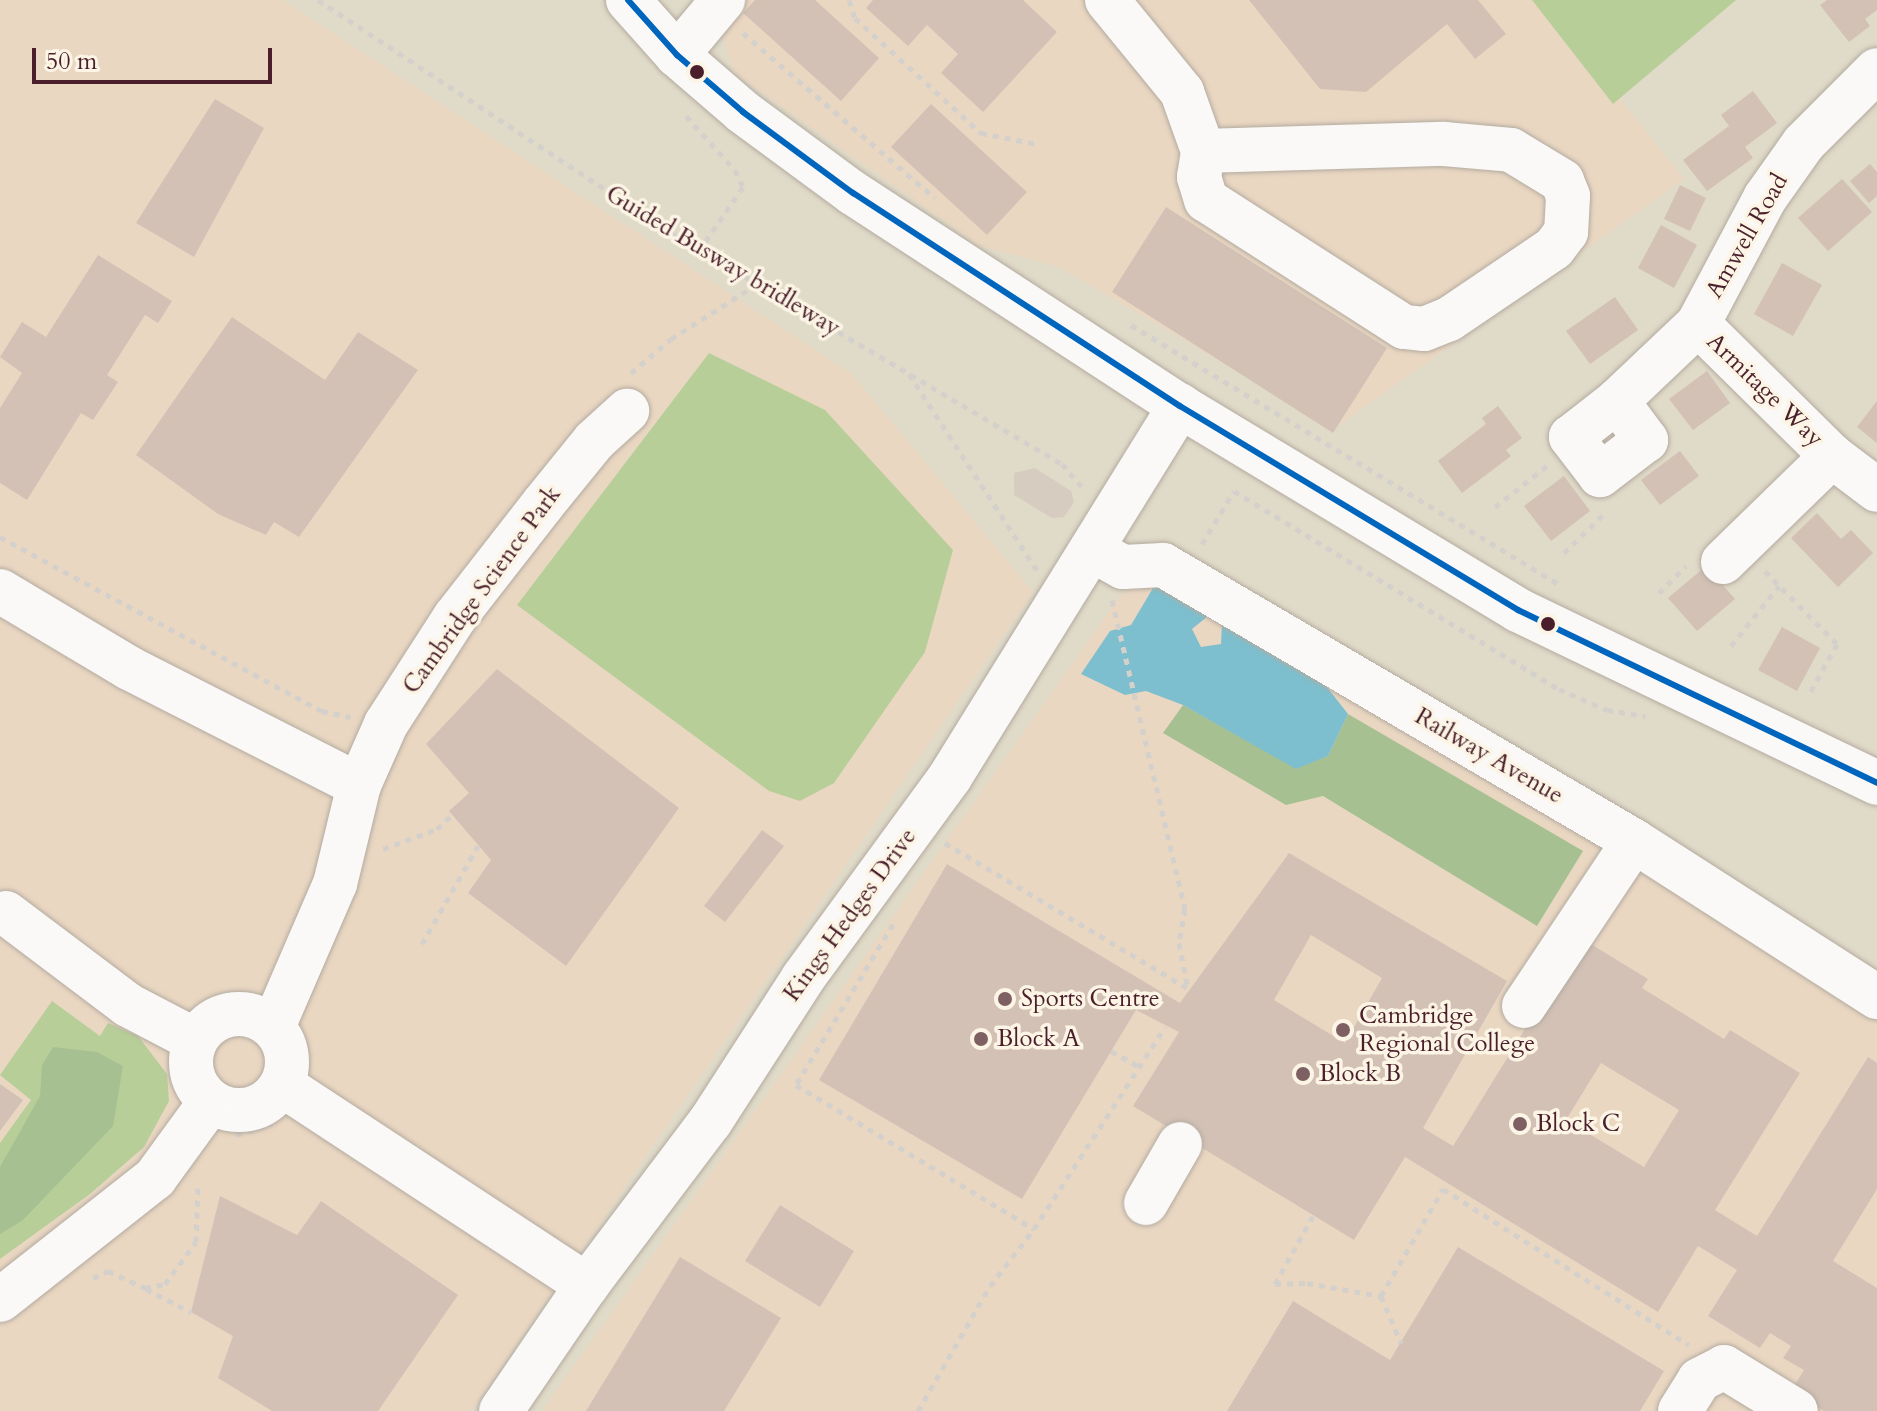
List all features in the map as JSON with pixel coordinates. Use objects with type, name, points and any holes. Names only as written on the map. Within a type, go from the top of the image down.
[{"type":"street","points":[[628,0],[677,55],[853,193],[1180,406],[1518,610],[1877,783]]},
{"type":"street","points":[[1107,0],[1182,92],[1198,139],[1199,177],[1206,200],[1404,327],[1424,329],[1449,319],[1554,248],[1566,232],[1568,196],[1562,181],[1511,150],[1444,144],[1198,139]]},
{"type":"street","points":[[677,55],[718,4]]},
{"type":"street","name":"Amwell Road","points":[[1571,437],[1617,401],[1698,324],[1765,198],[1804,143],[1877,70]]},
{"type":"street","name":"Armitage Way","points":[[1698,324],[1832,456],[1877,490]]},
{"type":"street","name":"Cambridge Science Park","points":[[273,1027],[317,933],[345,853],[359,785],[386,724],[455,617],[594,441],[626,395]]},
{"type":"street","points":[[1571,437],[1600,475],[1646,440],[1617,401]]},
{"type":"street","name":"Kings Hedges Drive","points":[[501,1411],[587,1285],[710,1122],[803,978],[1081,604],[1101,538],[1180,406]]},
{"type":"street","name":"Armitage Way","points":[[1732,554],[1832,456]]},
{"type":"street","name":"Railway Avenue","points":[[1101,538],[1123,567],[1163,565],[1634,841],[1874,996]]},
{"type":"street","points":[[0,591],[129,668],[359,785]]},
{"type":"street","points":[[1524,1006],[1634,841]]},
{"type":"street","points":[[6,913],[128,1005],[195,1040]]},
{"type":"street","points":[[221,1120],[191,1067],[195,1040],[204,1028],[230,1014],[260,1018],[273,1027],[287,1054],[282,1103]]},
{"type":"street","points":[[0,1300],[155,1178],[221,1120],[272,1098],[587,1285]]},
{"type":"street","points":[[1146,1203],[1180,1144]]},
{"type":"street","points":[[1680,1411],[1699,1380],[1724,1367],[1796,1411]]},
{"type":"path","name":"Guided Busway bridleway","points":[[318,0],[700,249],[1062,464],[1083,483],[1084,511],[1101,538]]},
{"type":"path","points":[[849,0],[855,18],[981,133],[1037,144]]},
{"type":"path","points":[[718,4],[941,203]]},
{"type":"path","points":[[684,114],[735,170],[743,187],[700,249]]},
{"type":"path","points":[[626,395],[671,339],[759,283]]},
{"type":"path","points":[[1127,323],[1570,591]]},
{"type":"path","points":[[908,373],[1081,604],[1109,590],[1121,628],[1185,909],[1179,943],[1188,989],[943,842]]},
{"type":"path","points":[[1495,507],[1559,456],[1571,437]]},
{"type":"path","points":[[1564,553],[1608,515],[1600,475]]},
{"type":"path","points":[[1234,491],[1559,689]]},
{"type":"path","points":[[0,537],[322,711]]},
{"type":"path","points":[[1732,554],[1779,586],[1837,644],[1810,693]]},
{"type":"path","points":[[1731,646],[1779,586]]},
{"type":"path","points":[[345,853],[406,843],[437,829],[452,815]]},
{"type":"path","points":[[934,855],[951,830]]},
{"type":"path","points":[[422,944],[478,846]]},
{"type":"path","points":[[902,909],[796,1085],[1034,1229]]},
{"type":"path","points":[[918,1411],[990,1286],[1034,1229],[1165,1027]]},
{"type":"path","points":[[1111,1051],[1140,1067]]},
{"type":"path","points":[[221,1120],[242,1130],[282,1103]]},
{"type":"path","points":[[145,1288],[165,1284],[196,1242],[200,1176]]},
{"type":"path","points":[[1381,1296],[1446,1182]]},
{"type":"path","points":[[1443,1189],[1724,1367]]},
{"type":"path","points":[[1313,1216],[1275,1284],[1307,1283],[1381,1296]]},
{"type":"path","points":[[83,1282],[108,1271],[191,1312]]},
{"type":"path","points":[[1381,1296],[1401,1343]]},
{"type":"shaded area","points":[[0,0],[283,0],[852,374],[1033,592],[471,1411],[0,1411]]},
{"type":"shaded area","points":[[713,0],[1541,0],[1684,179],[1335,428],[1059,267],[980,246],[734,73]]},
{"type":"shaded area","points":[[1035,468],[1071,491],[1074,502],[1064,517],[1052,518],[1014,495],[1014,473]]},
{"type":"shaded area","name":"Cambridge Regional College","points":[[1206,572],[1877,969],[1877,1411],[542,1411],[1133,578]]},
{"type":"green space","points":[[1532,0],[1736,0],[1613,104]]},
{"type":"green space","points":[[709,353],[825,410],[953,550],[925,652],[834,783],[800,801],[769,791],[517,605]]},
{"type":"green space","points":[[1183,705],[1296,768],[1328,756],[1348,714],[1583,851],[1537,926],[1323,796],[1286,805],[1163,733]]},
{"type":"green space","points":[[52,1001],[100,1036],[108,1023],[138,1036],[167,1074],[169,1101],[144,1147],[90,1194],[0,1259],[0,1143],[31,1100],[0,1075]]},
{"type":"green space","points":[[53,1047],[97,1052],[123,1066],[113,1126],[23,1220],[0,1234],[0,1167],[40,1096],[42,1065]]},
{"type":"water","points":[[1156,583],[1208,616],[1192,629],[1201,647],[1221,644],[1222,623],[1323,682],[1348,714],[1328,756],[1296,769],[1183,705],[1146,691],[1125,695],[1081,674],[1110,631],[1131,625]]},
{"type":"building","points":[[755,0],[815,0],[879,58],[841,101],[743,13]]},
{"type":"building","points":[[873,0],[1023,0],[1057,32],[983,112],[941,73],[958,54],[927,25],[908,46],[866,8]]},
{"type":"building","points":[[1249,0],[1478,0],[1506,34],[1475,59],[1447,24],[1366,92],[1320,89]]},
{"type":"building","points":[[1827,0],[1877,0],[1877,10],[1865,19],[1870,26],[1849,42],[1820,5]]},
{"type":"building","points":[[1753,91],[1777,123],[1745,147],[1753,158],[1707,191],[1683,160],[1729,126],[1721,115]]},
{"type":"building","points":[[215,99],[264,128],[194,257],[136,223]]},
{"type":"building","points":[[931,104],[1027,192],[987,235],[891,147]]},
{"type":"building","points":[[1870,164],[1877,172],[1877,196],[1869,203],[1850,181]]},
{"type":"building","points":[[1842,179],[1872,212],[1828,251],[1798,218]]},
{"type":"building","points":[[1680,185],[1706,198],[1690,231],[1664,219]]},
{"type":"building","points":[[1166,207],[1387,348],[1333,433],[1112,292]]},
{"type":"building","points":[[1661,225],[1697,245],[1674,288],[1638,268]]},
{"type":"building","points":[[98,255],[172,301],[158,323],[145,315],[107,375],[118,382],[93,420],[81,413],[27,500],[0,483],[0,408],[22,373],[0,357],[22,322],[46,337]]},
{"type":"building","points":[[1782,263],[1822,285],[1793,336],[1754,314]]},
{"type":"building","points":[[1615,297],[1638,330],[1590,364],[1566,331]]},
{"type":"building","points":[[232,317],[325,380],[358,332],[418,370],[299,537],[274,522],[266,535],[218,514],[136,455]]},
{"type":"building","points":[[1707,371],[1730,403],[1693,430],[1669,399]]},
{"type":"building","points":[[1877,401],[1877,443],[1857,427]]},
{"type":"building","points":[[1498,406],[1522,438],[1506,450],[1511,456],[1462,493],[1438,461],[1486,424],[1482,418]]},
{"type":"building","points":[[1680,451],[1699,476],[1660,505],[1641,480]]},
{"type":"building","points":[[1564,476],[1590,511],[1551,541],[1524,506]]},
{"type":"building","points":[[1817,513],[1841,539],[1851,530],[1873,553],[1838,587],[1791,538]]},
{"type":"building","points":[[1706,566],[1735,599],[1697,631],[1668,598]]},
{"type":"building","points":[[1782,627],[1820,648],[1797,691],[1758,670]]},
{"type":"building","points":[[497,669],[679,808],[566,966],[468,893],[491,860],[449,811],[469,793],[426,744]]},
{"type":"building","points":[[762,830],[784,846],[725,922],[704,906]]},
{"type":"building","points":[[1289,853],[1507,981],[1423,1128],[1453,1146],[1581,938],[1648,979],[1642,988],[1724,1039],[1730,1030],[1800,1073],[1715,1210],[1757,1236],[1868,1057],[1877,1063],[1877,1189],[1833,1261],[1877,1288],[1877,1411],[1824,1411],[1791,1391],[1804,1370],[1783,1358],[1791,1346],[1770,1333],[1760,1348],[1708,1316],[1737,1270],[1698,1246],[1658,1312],[1405,1157],[1354,1240],[1133,1106],[1179,1032],[1136,1010],[1022,1199],[819,1080],[947,864],[1180,1003]],"holes":[[[1311,935],[1382,978],[1345,1043],[1274,1000]],[[1601,1063],[1679,1110],[1644,1167],[1566,1120]]]},
{"type":"building","points":[[0,1084],[23,1100],[0,1131]]},
{"type":"building","points":[[220,1196],[297,1235],[321,1201],[458,1295],[378,1411],[272,1411],[218,1378],[233,1336],[191,1312]]},
{"type":"building","points":[[780,1205],[854,1251],[820,1307],[745,1261]]},
{"type":"building","points":[[1458,1247],[1664,1371],[1640,1411],[1227,1411],[1293,1301],[1390,1360]]},
{"type":"building","points":[[680,1257],[781,1318],[724,1411],[586,1411]]},
{"type":"transit line","points":[[628,0],[677,55],[743,112],[853,193],[1180,406],[1518,610],[1877,783]]},
{"type":"place","name":"Sports Centre","points":[[1005,999]]},
{"type":"place","name":"Cambridge Regional College","points":[[1343,1030]]},
{"type":"place","name":"Block A","points":[[981,1039]]},
{"type":"place","name":"Block B","points":[[1303,1074]]},
{"type":"place","name":"Block C","points":[[1520,1124]]}]
